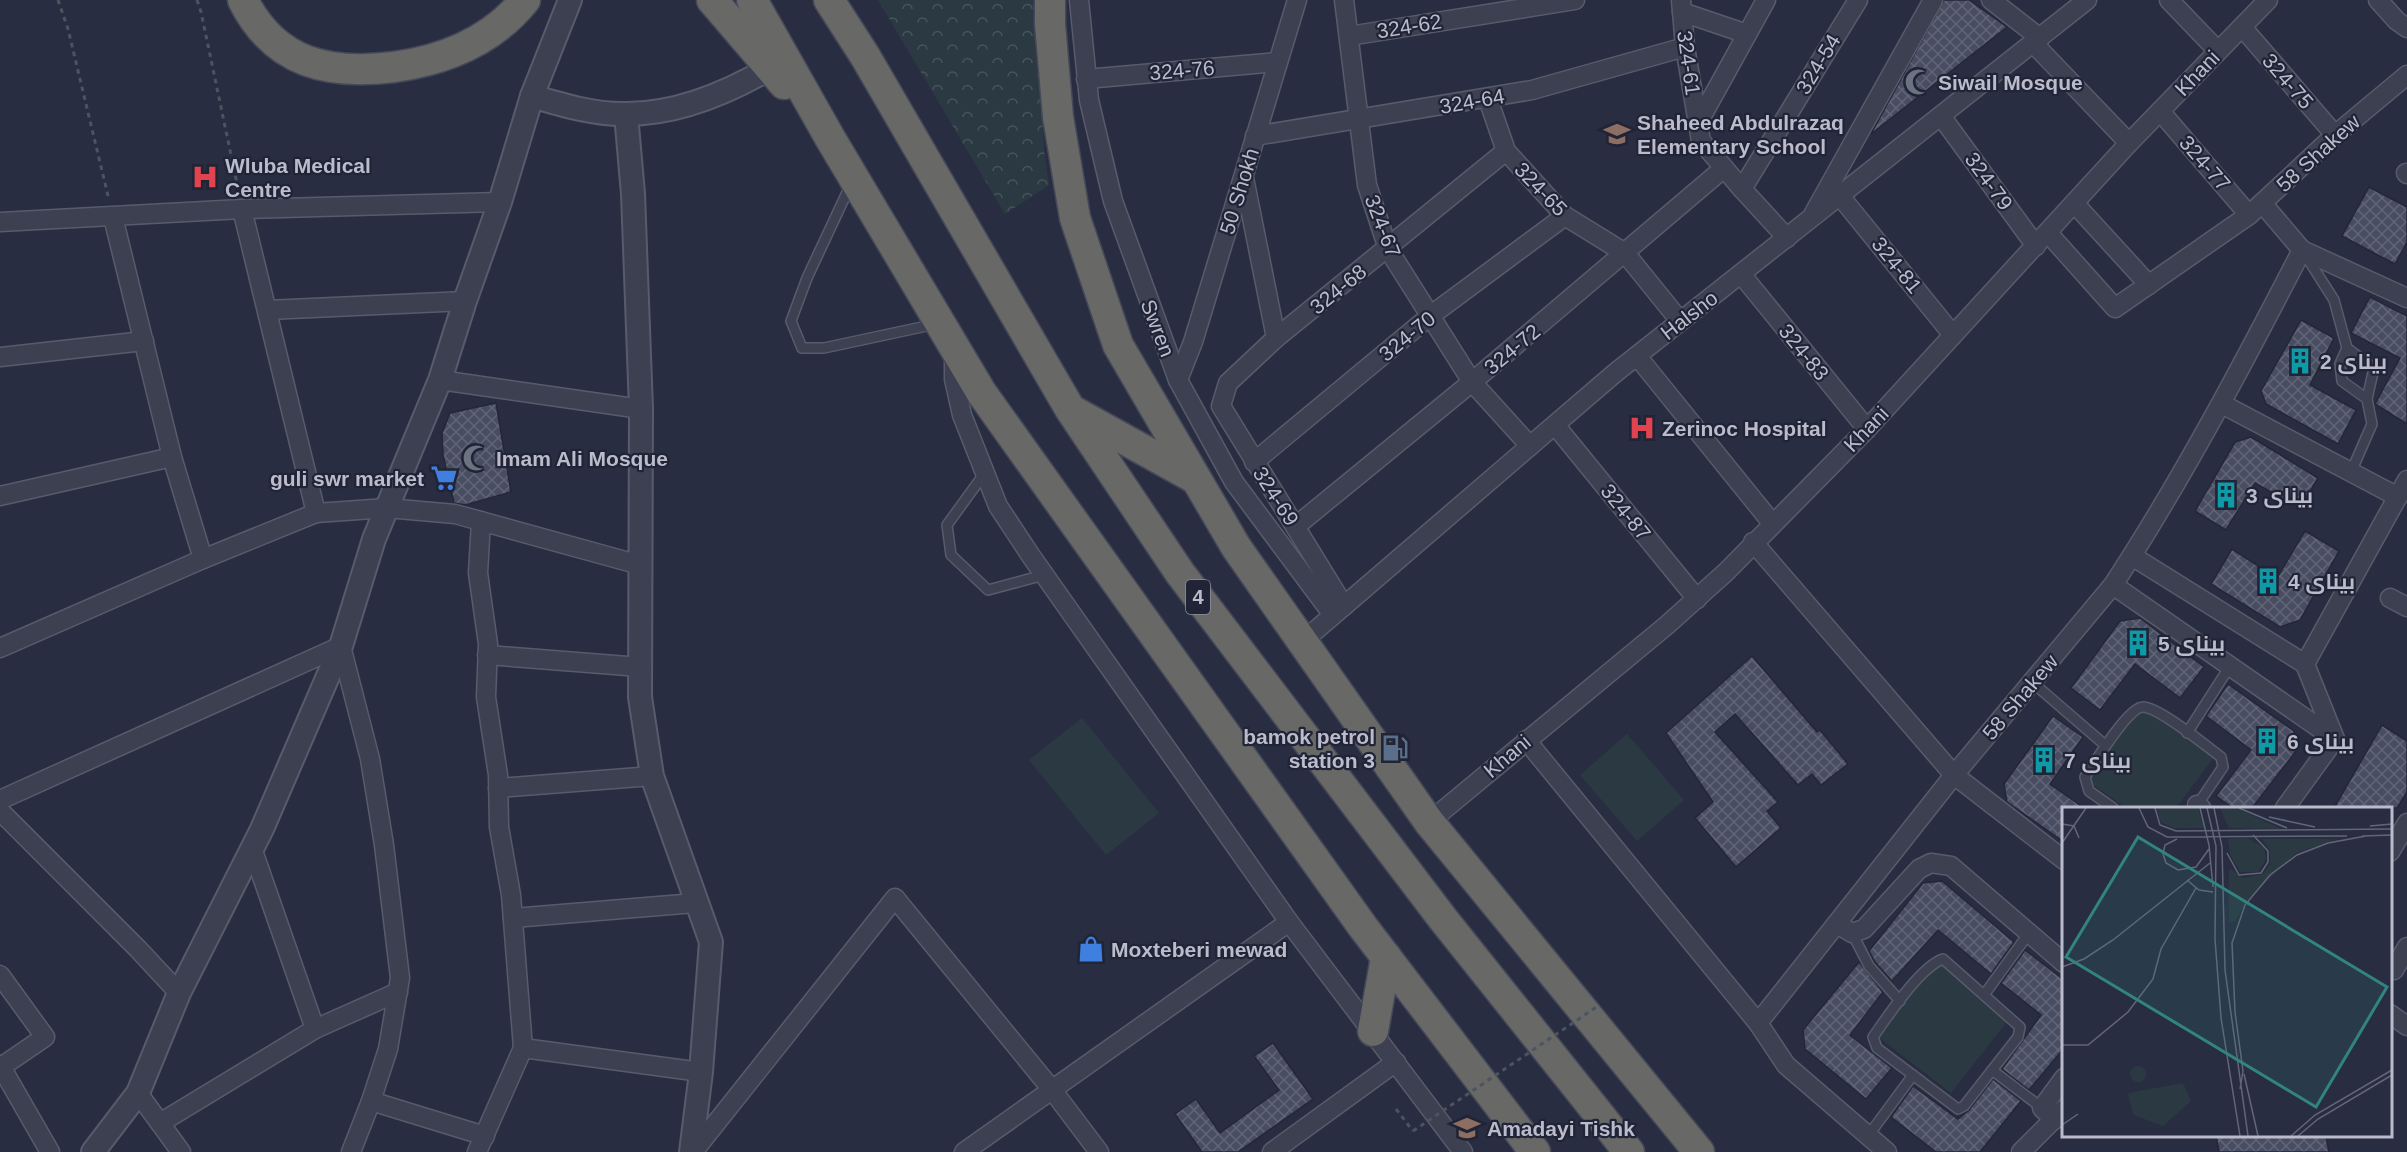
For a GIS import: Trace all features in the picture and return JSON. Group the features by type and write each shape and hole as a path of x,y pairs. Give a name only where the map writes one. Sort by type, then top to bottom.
{"highway":[{"path":"243,0 261,28 295,56 337,70 359,70 424,63 454,53 480,40 506,21 525,0"},
{"path":"712,0 830,138"},
{"path":"752,0 830,138 981,392 1386,957 1535,1152"},
{"name":"4","path":"829,0 865,56 1070,409 1180,573 1443,919 1629,1152"},
{"path":"837,0 865,56"},
{"path":"1050,0 1058,117 1075,218 1118,345 1236,547 1429,822 1699,1152"},
{"path":"1070,409 1196,478"},
{"path":"1373,1031 1386,957"}],"street":[{"path":"93,1152 138,1092 179,993 252,848 341,646 374,538 440,380 500,202 532,96 570,0"},
{"name":"Swren","path":"1079,0 1089,100 1113,201 1178,380 1234,482 1339,611"},
{"name":"50 Shokh","path":"1178,380 1193,342 1297,0"},
{"name":"324-67","path":"1344,0 1367,185 1388,249 1472,382 1530,447"},
{"name":"324-62","path":"1349,36 1575,0"},
{"path":"1698,123 1766,0"},
{"name":"324-54","path":"1742,189 1858,0"},
{"path":"1810,220 1933,0"},
{"path":"1991,0 2037,41 2129,143"},
{"path":"2056,25 2070,0"},
{"name":"Halsho","path":"1302,642 1637,356 2087,0"},
{"path":"2169,0 2218,51"},
{"name":"Khani","path":"1429,822 1697,599 1867,429 2129,143 2268,0"},
{"path":"2378,0 2397,21 2407,28"},
{"path":"1682,6 1747,34"},
{"name":"324-61","path":"1682,6 1685,47 1701,141 1787,238"},
{"name":"324-75","path":"2242,27 2335,135"},
{"name":"324-64","path":"1256,136 1532,90 1685,47"},
{"name":"324-76","path":"1086,79 1278,62"},
{"path":"532,96 573,108 626,114 676,107 716,96 770,68"},
{"name":"58 Shakew","path":"1758,1023 1845,928 1954,775 2113,585 2132,556 2222,404 2302,250 2256,209 2335,135 2407,75"},
{"name":"324-65","path":"1488,99 1506,151 1565,216 1625,254 1680,321"},
{"name":"324-77","path":"2160,111 2256,209"},
{"path":"626,114 633,194 641,409 640,697 652,776 695,903 711,942 692,1152"},
{"name":"324-79","path":"1941,116 2042,239 2115,308 2149,285"},
{"name":"324-68","path":"1228,383 1276,339 1506,151"},
{"name":"324-72","path":"1296,526 1472,382 1724,168"},
{"path":"1243,175 1276,339"},
{"name":"324-81","path":"1840,196 1953,335"},
{"path":"0,222 242,209 500,202"},
{"path":"2074,203 2149,285 2256,209"},
{"path":"242,209 316,513"},
{"name":"324-70","path":"1254,462 1430,316 1565,216"},
{"path":"113,217 171,457 203,559"},
{"path":"2302,250 2407,298"},
{"name":"324-83","path":"1741,274 1867,429"},
{"path":"268,310 465,301"},
{"path":"948,334 960,406 998,506 1044,575 1289,922 1463,1152"},
{"path":"0,357 144,341"},
{"path":"1637,356 1772,523"},
{"path":"440,380 641,409"},
{"name":"324-69","path":"1228,383 1221,406 1296,526 1339,611"},
{"path":"2222,404 2398,497"},
{"name":"324-87","path":"1555,425 1697,599"},
{"path":"0,496 171,457"},
{"path":"2305,664 2407,480"},
{"path":"0,648 203,559 316,513 387,508 455,514 640,565"},
{"path":"371,1101 481,1144 523,1048 511,895 499,827 498,788 486,697 488,655 478,573 481,521"},
{"path":"1753,542 1954,775 2062,858"},
{"path":"2132,556 2305,664 2335,739"},
{"path":"2113,585 2335,739"},
{"path":"2390,598 2407,608"},
{"path":"0,800 341,646"},
{"path":"341,646 370,759 384,844 400,978 388,1049 351,1152"},
{"path":"488,655 640,667"},
{"path":"2286,807 2335,739"},
{"path":"1526,740 1758,1023 1786,1065 1887,1152"},
{"path":"498,788 652,776"},
{"path":"0,812 179,993"},
{"path":"2392,850 2407,823"},
{"path":"252,848 315,1029"},
{"path":"1845,928 1864,929 1919,869 1931,863 1951,866 2062,961"},
{"path":"692,1152 895,898 1053,1091 1099,1152"},
{"path":"513,918 695,903"},
{"path":"964,1152 1289,922"},
{"path":"2392,968 2394,970 2407,947"},
{"path":"0,975 45,1037 0,1066 50,1152"},
{"path":"160,1123 315,1029 398,992"},
{"path":"2392,1015 2407,1026"},
{"path":"523,1048 701,1072"},
{"path":"1272,1152 1396,1062"},
{"path":"2021,1152 2053,1113 2062,1084"},
{"path":"138,1092 181,1152"}],"lane":[{"path":"854,178 807,278 791,321 802,348 824,348 948,334"},
{"path":"2302,250 2334,300 2347,348 2374,368 2367,399 2372,424 2351,472"},
{"path":"2347,348 2340,364 2342,381 2367,399"},
{"path":"984,474 947,525 951,555 988,590 1044,575"},
{"path":"2187,733 2230,666"},
{"path":"2032,682 2105,745"},
{"path":"2112,807 2089,791 2085,777 2105,745 2136,708 2144,707 2158,711 2221,757 2223,767 2198,807"},
{"path":"1845,928 1869,966 1900,1001"},
{"path":"1984,995 2029,933"},
{"path":"1943,959 2020,1027 2018,1037 1964,1106 1958,1109 1877,1048 1873,1037 1900,1001 1933,963 1943,959"},
{"path":"1992,1070 2053,1113"},
{"path":"1868,1136 1913,1075"}],"path":[{"path":"58,0 68,29 113,217"},
{"path":"197,0 242,209"},
{"path":"1396,1109 1413,1131 1598,1006"}],"green space":[{"path":"878,0 1035,0 1044,150 1049,185 1005,214"},
{"path":"2137,701 2214,757 2177,807 2125,807 2082,777"},
{"path":"1082,718 1159,813 1106,855 1029,760"},
{"path":"1627,734 1684,800 1637,841 1580,775"},
{"path":"1936,960 2009,1019 1951,1093 1877,1036"}],"building":[{"name":"Siwail Mosque","path":"1944,0 1969,0 2007,27 1871,134"},
{"path":"2369,187 2407,207 2407,242 2395,264 2342,236"},
{"path":"2370,297 2407,316 2407,424 2375,404 2400,358 2351,333"},
{"name":"بيناى 2","path":"2301,320 2334,338 2310,385 2356,410 2338,444 2266,404 2261,391"},
{"path":"496,403 511,492 465,505 454,503 443,455 442,433 450,413"},
{"name":"بيناى 3","path":"2251,437 2318,478 2300,508 2255,483 2226,530 2195,511 2235,442"},
{"name":"بيناى 4","path":"2305,531 2339,551 2300,620 2280,627 2211,584 2232,549 2277,578"},
{"name":"بيناى 5","path":"2140,618 2204,667 2180,698 2135,664 2100,710 2071,688 2120,621"},
{"path":"1752,656 1817,732 1820,730 1848,764 1821,785 1812,774 1798,785 1735,714 1715,732 1778,802 1767,811 1781,828 1736,867 1695,818 1713,802 1666,733"},
{"name":"بيناى 6","path":"2228,684 2294,731 2296,751 2253,807 2232,807 2216,796 2251,750 2206,716"},
{"name":"بيناى 7","path":"2053,716 2083,737 2050,784 2083,807 2062,807 2062,841 2007,802 2004,784"},
{"path":"2382,725 2407,741 2407,792 2397,808 2335,807"},
{"path":"1942,881 2014,942 1991,974 1938,930 1892,981 1875,962 1869,951 1923,883"},
{"path":"2025,950 2062,978 2062,1050 2029,1090 2002,1069 2041,1015 2001,983"},
{"path":"1859,962 1883,992 1850,1035 1892,1068 1866,1099 1805,1049 1803,1030"},
{"path":"1273,1043 1313,1099 1238,1152 1202,1152 1175,1114 1196,1099 1220,1133 1279,1090 1254,1056"},
{"path":"1993,1079 2021,1101 1980,1152 1936,1152 1891,1117 1913,1086 1958,1119 1969,1110"},
{"path":"2216,1137 2326,1137 2329,1152 2219,1152"}],"place":[{"name":"Siwail Mosque","path":"1918,82"},
{"name":"Shaheed Abdulrazaq Elementary School","path":"1617,134"},
{"name":"Wluba Medical Centre","path":"205,177"},
{"name":"بيناى 2","path":"2300,361"},
{"name":"Zerinoc Hospital","path":"1642,428"},
{"name":"Imam Ali Mosque","path":"476,458"},
{"name":"guli swr market","path":"444,478"},
{"name":"بيناى 3","path":"2226,495"},
{"name":"بيناى 4","path":"2268,581"},
{"name":"بيناى 5","path":"2138,643"},
{"name":"بيناى 6","path":"2267,741"},
{"name":"bamok petrol station 3","path":"1395,748"},
{"name":"بيناى 7","path":"2044,760"},
{"name":"Moxteberi mewad","path":"1091,949"},
{"name":"Amadayi Tishk","path":"1467,1128"}]}
